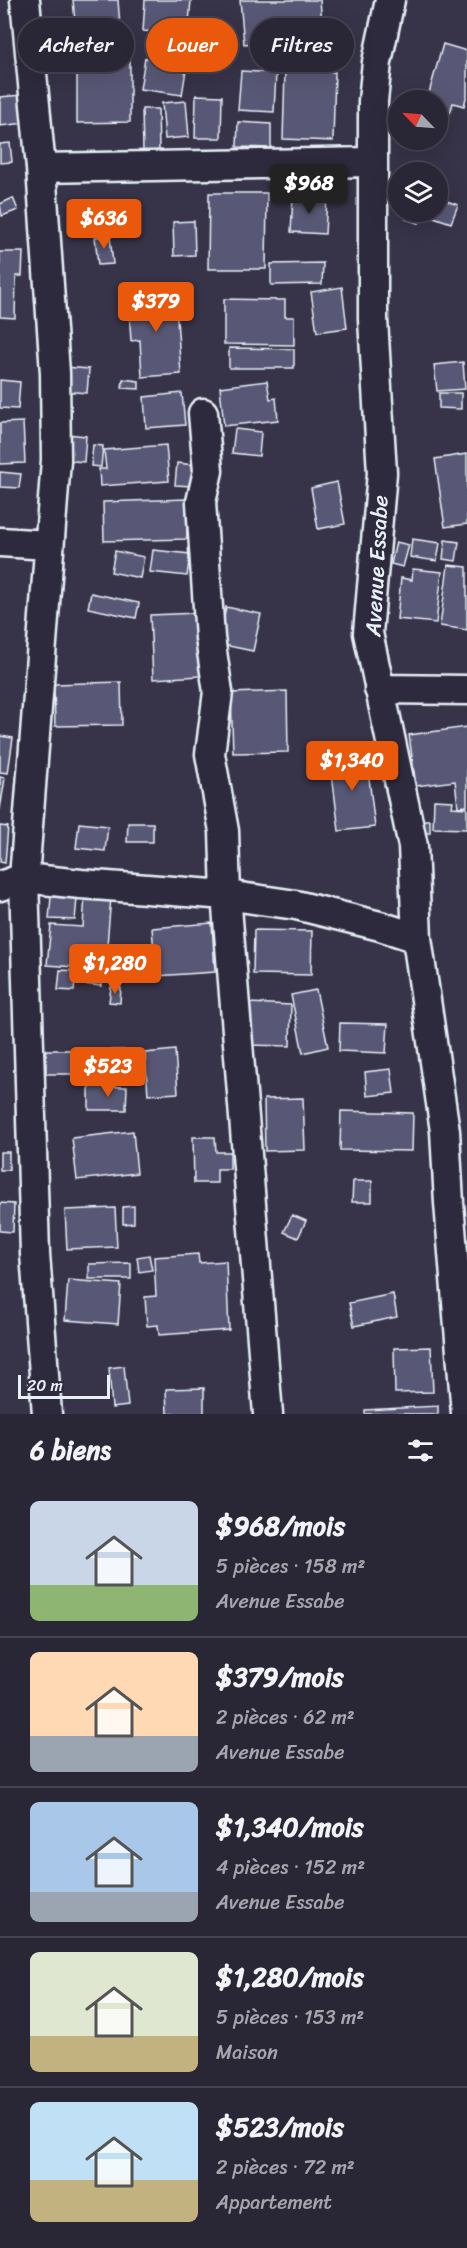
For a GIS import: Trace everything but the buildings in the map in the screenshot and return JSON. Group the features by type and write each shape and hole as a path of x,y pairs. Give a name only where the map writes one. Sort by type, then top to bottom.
{"street":[{"path":"25,0 41,168 56,373 56,460 50,545 12,882 47,1414"},
{"name":"Avenue Essabe","path":"390,0 377,62 373,101 373,319 382,473 368,633 413,846 417,938 446,1131 449,1203 466,1414"},
{"path":"41,168 372,162"},
{"path":"203,413 208,471 201,502 210,638 218,692 210,754 225,831 226,895 268,1414"},
{"path":"0,542 50,545"},
{"path":"379,689 467,690"},
{"path":"12,882 81,884 226,895 296,906 380,926 417,938"}]}
